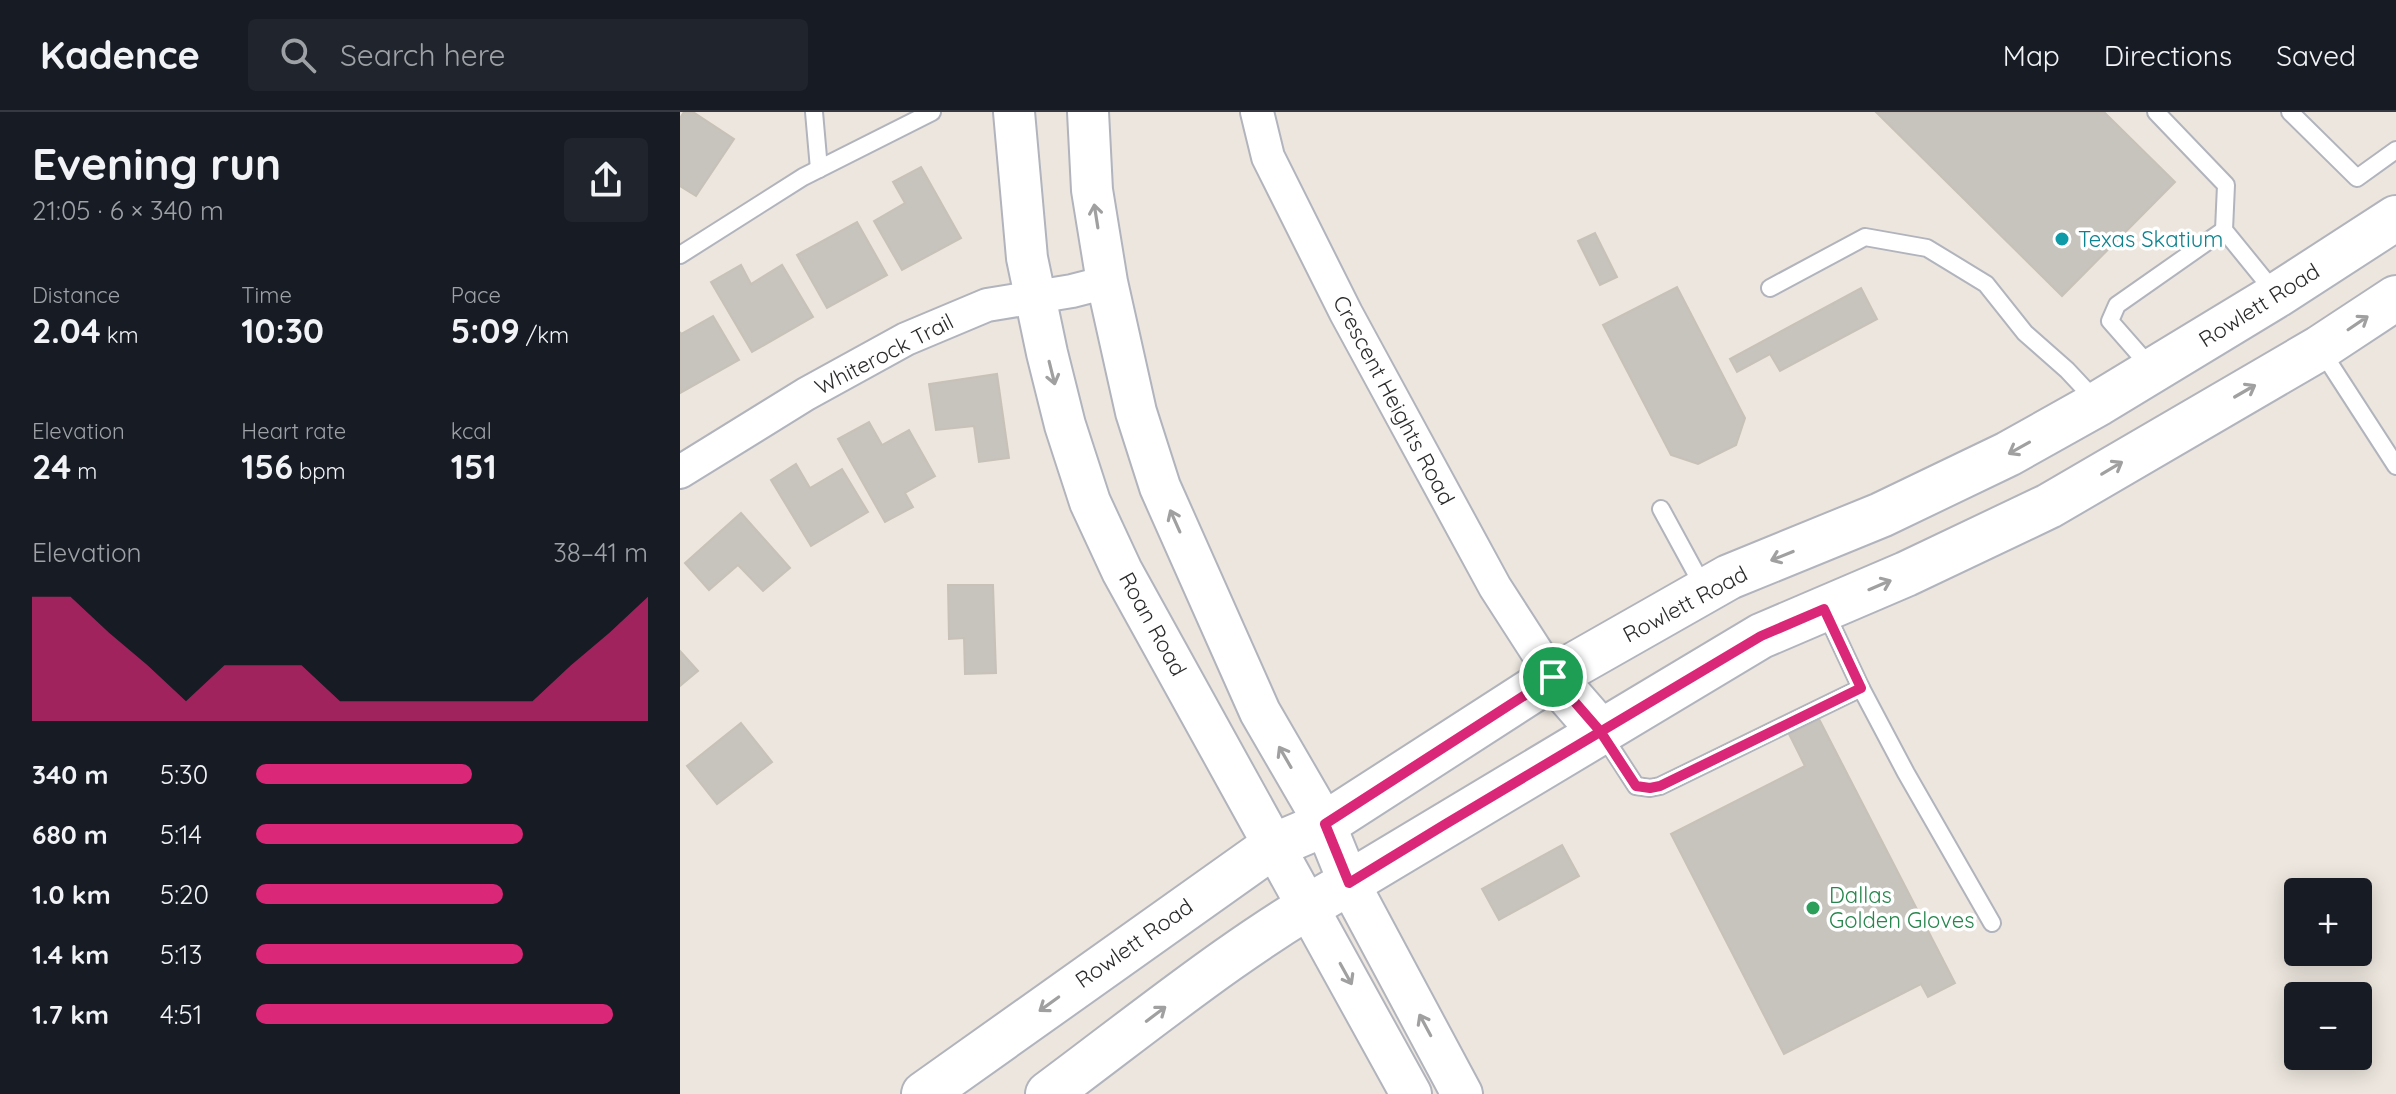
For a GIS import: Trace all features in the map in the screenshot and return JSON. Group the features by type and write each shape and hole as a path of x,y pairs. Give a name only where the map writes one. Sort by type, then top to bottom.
{"main road":[{"name":"Rowlett Road","path":"924,1094 1273,846 1325,824 1553,677 1729,577 1881,515 2008,454 2154,371 2396,218"},
{"path":"2279,293 2320,348"},
{"path":"1048,1094 1308,906 1600,731 1761,636 1906,574 2049,506 2320,348 2396,298"},
{"path":"1553,677 1600,731"}],"street":[{"name":"Roan Road","path":"1014,112 1027,258 1065,425 1090,502 1122,571 1411,1094"},
{"path":"1088,112 1092,190 1107,282 1136,412 1160,487 1260,712 1325,824 1349,883 1462,1094"},
{"name":"Crescent Heights Road","path":"1257,112 1268,157 1346,313 1495,587 1553,677"},
{"name":"Whiterock Trail","path":"680,472 806,394 906,339 987,305 1107,282"}],"lane":[{"path":"814,112 819,169"},
{"path":"680,255 819,169 932,112"},
{"path":"2156,112 2226,185 2224,230 2279,293"},
{"path":"2290,112 2357,178 2396,150"},
{"path":"2154,371 2110,321 2117,305 2224,230"},
{"path":"1770,288 1865,237 1927,248 1986,284 2025,333 2099,403"},
{"path":"2320,348 2396,466"},
{"path":"1661,509 1705,591"},
{"path":"1824,609 1906,773 1992,923"},
{"path":"1600,731 1636,786 1650,788 1660,786 1861,688"}],"building":[{"path":"684,112 693,112 734,139 696,196 680,186 680,118"},
{"name":"Texas Skatium","path":"1876,112 2104,112 2175,182 2062,296"},
{"path":"921,167 961,238 902,270 874,221 905,203 893,182"},
{"path":"857,222 887,275 827,308 797,255"},
{"path":"1595,233 1617,277 1600,285 1578,241"},
{"path":"741,265 751,284 782,265 813,317 752,352 711,282"},
{"path":"1677,287 1745,418 1736,445 1698,464 1671,455 1603,325"},
{"path":"1861,288 1877,319 1780,371 1770,354 1737,372 1730,359"},
{"path":"713,316 739,360 680,393 680,332"},
{"path":"997,374 1009,458 979,462 974,426 936,430 929,384"},
{"path":"869,422 882,445 909,430 935,476 905,493 913,507 885,522 838,439"},
{"path":"796,464 810,488 842,469 868,512 811,546 771,480"},
{"path":"741,513 790,568 763,591 738,565 709,590 685,563"},
{"path":"948,585 993,585 996,673 965,674 964,638 949,639"},
{"path":"680,651 698,671 680,686"},
{"name":"Dallas Golden Gloves","path":"1819,719 1955,983 1928,997 1921,984 1784,1054 1671,834 1805,766 1789,734"},
{"path":"741,723 772,762 717,804 687,766"},
{"path":"1562,845 1579,876 1499,920 1482,889"}],"place":[{"name":"Texas Skatium","path":"2062,239"},
{"name":"Dallas Golden Gloves","path":"1813,908"}],"route":[{"path":"1553,677 1325,824 1349,883 1600,731 1761,636 1824,609 1861,688 1660,786 1650,788 1636,786 1600,731 1553,677"}]}
